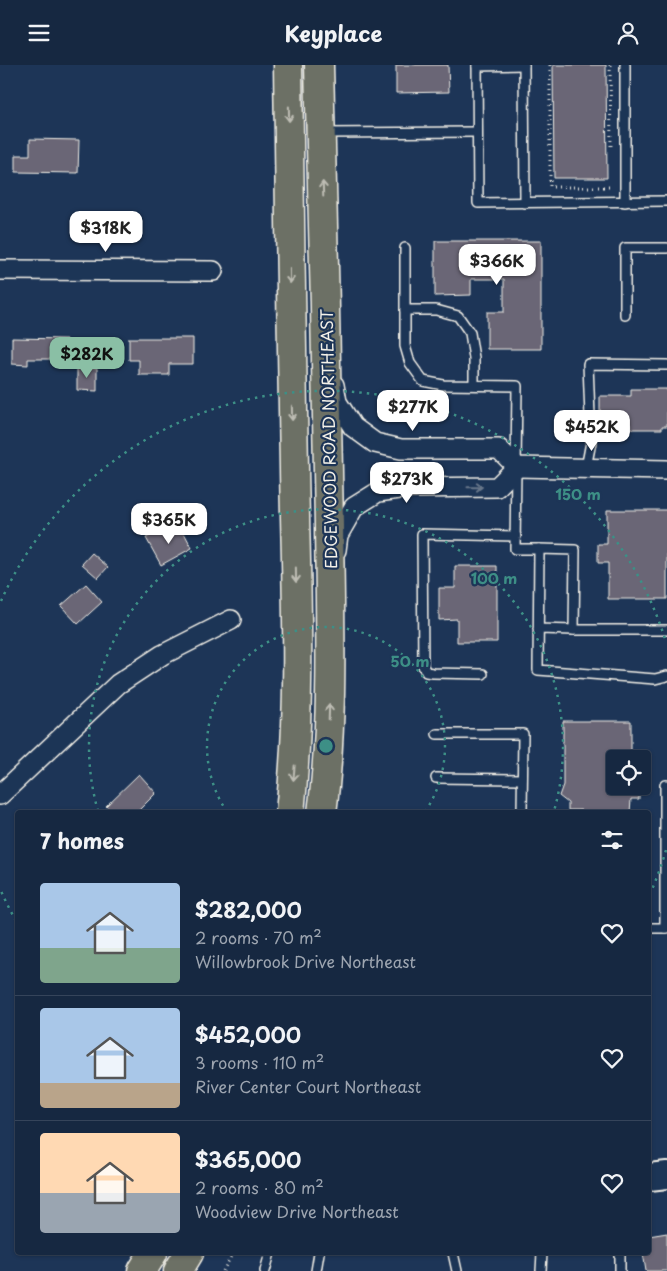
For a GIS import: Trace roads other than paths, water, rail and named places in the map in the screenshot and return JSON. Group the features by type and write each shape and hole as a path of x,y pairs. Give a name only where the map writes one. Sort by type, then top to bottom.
{"main road":[{"path":"288,65 291,364 298,666 295,768 290,810"},
{"name":"EDGEWOOD ROAD NORTHEAST","path":"319,65 327,349 330,601 329,704 326,783 322,810"},
{"path":"142,1271 152,1255"},
{"path":"178,1271 188,1255"}],"street":[{"path":"0,270 213,271"},
{"path":"327,349 337,401 353,427 375,443 401,449 499,449 517,467 667,470"},
{"path":"330,601 338,535 354,507 378,492 406,488 497,487 517,467"},
{"path":"0,795 118,684 162,655 232,620"},
{"path":"651,1177 667,1175"}],"lane":[{"path":"524,203 524,65 476,65 478,203 524,203 625,202 667,201"},
{"path":"625,65 625,202"},
{"path":"321,133 477,132"},
{"path":"405,248 405,346 410,363 423,381 444,385 517,386 515,549 575,550 574,629"},
{"path":"625,315 625,248 667,248"},
{"path":"405,310 436,310 458,316 470,333 474,358 474,385"},
{"path":"586,468 591,442 588,364 667,365"},
{"path":"483,674 432,673 426,671 423,666 422,534 516,536"},
{"path":"539,549 538,669 655,679 667,676"},
{"path":"538,629 667,630"},
{"path":"437,734 522,734 522,810"},
{"path":"436,778 522,779"},
{"path":"651,928 666,928 665,785 667,785"},
{"path":"265,1271 269,1255"},
{"path":"316,1271 319,1255"},
{"path":"453,1255 457,1271"},
{"path":"541,1271 542,1255"},
{"path":"620,1255 620,1271"}]}
